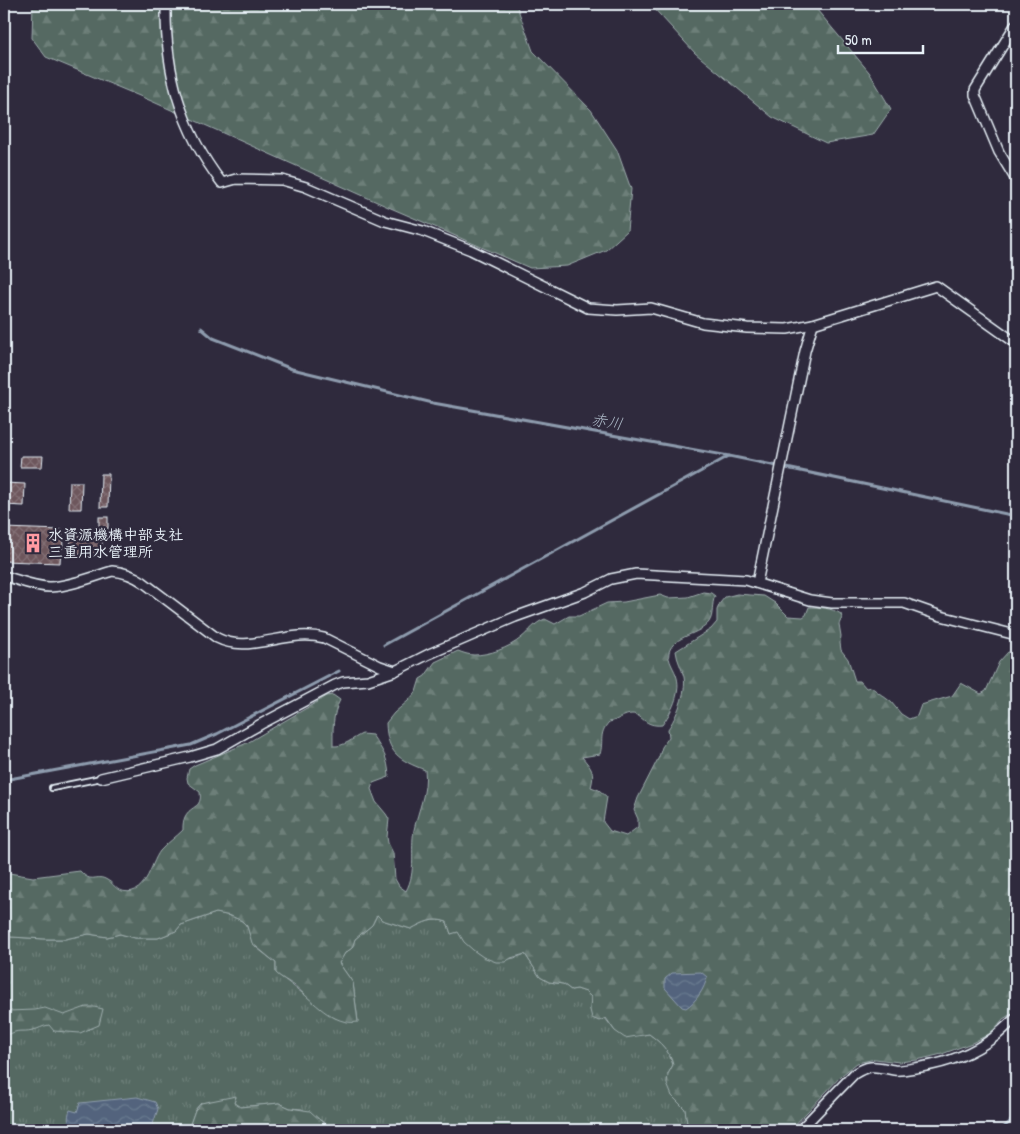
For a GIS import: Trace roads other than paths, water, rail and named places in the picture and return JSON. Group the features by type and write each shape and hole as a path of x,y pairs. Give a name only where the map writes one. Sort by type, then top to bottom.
{"street":[{"path":"166,4 169,63 177,96 192,136 204,159 222,183 236,179 282,180 314,190 385,221 423,231 471,250 588,308 617,310 651,308 703,323 747,328 787,329 813,324 936,286 1016,343"},
{"path":"1016,24 975,90 999,152 1016,180"},
{"path":"757,583 805,350 813,324"},
{"path":"4,576 49,587 60,586 112,571 121,572 143,582 217,638 226,642 246,644 294,636 315,636 324,638 380,666 395,671"},
{"path":"101,778 217,750 335,685 343,682 368,680 395,671 429,654 515,617 570,598 611,579 623,576 661,575 746,580 810,600 832,603 904,603 941,616 1016,635"},
{"path":"800,1130 860,1070 875,1066 896,1070 907,1069 947,1060 974,1050 984,1044 1016,1018"}],"lane":[{"path":"52,788 101,778"}],"water":[{"path":"701,972 707,977 702,990 690,1005 686,1008 682,1007 665,988 665,979 672,973"},
{"path":"137,1097 155,1102 158,1109 151,1130 72,1130 68,1118 70,1110 77,1112 80,1103"}],"waterway":[{"name":"赤川","path":"201,328 213,338 292,369 433,403 729,456 1016,516"},
{"path":"384,645 729,456"},
{"path":"4,780 191,745 217,734 339,671"},
{"path":"1001,1130 1013,1119"}],"place":[{"name":"水資源機構中部支社 三重用水管理所","path":"33,543"}]}
